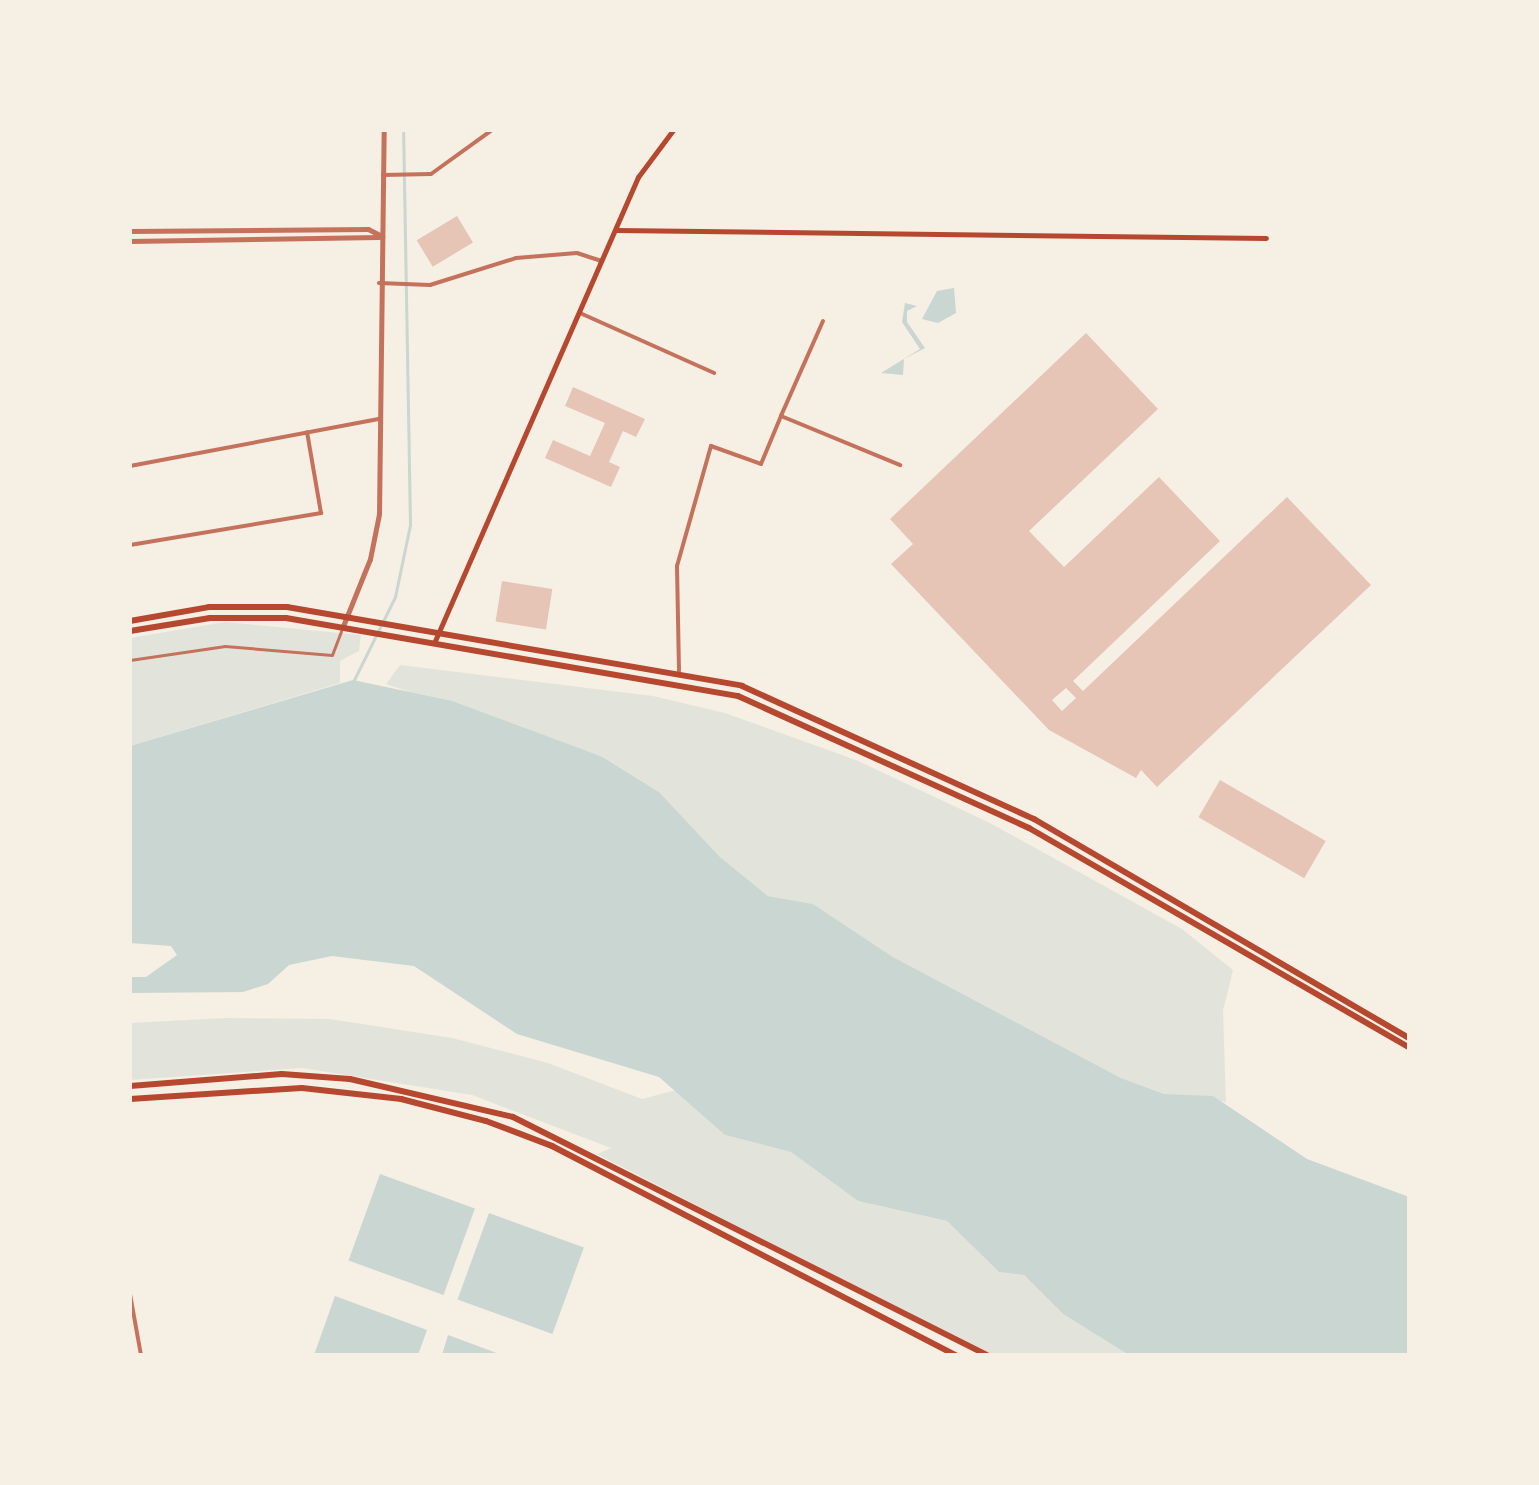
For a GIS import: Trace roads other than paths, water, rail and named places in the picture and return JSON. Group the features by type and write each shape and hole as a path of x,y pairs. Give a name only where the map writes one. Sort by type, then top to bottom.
{"main road":[{"path":"434,643 638,177 673,130"},
{"path":"616,230 1266,238"},
{"path":"130,620 252,606 410,627 679,671 742,686 1034,819 1409,1038"},
{"path":"130,631 252,616 343,626 738,696 1030,828 1409,1047"},
{"path":"130,1086 282,1074 350,1080 498,1112 597,1154 988,1355"},
{"path":"130,1099 302,1088 402,1099 486,1121 552,1146 956,1355"}],"street":[{"path":"130,660 225,646 332,655 370,559 379,514 384,130"},
{"path":"383,175 431,174 492,130"},
{"path":"130,232 368,228 382,236"},
{"path":"130,242 382,236"},
{"path":"380,283 458,279 516,258 577,252 601,261"},
{"path":"580,313 714,373"},
{"path":"679,671 678,566 711,446 761,464 823,321"},
{"path":"782,416 900,465"},
{"path":"130,466 379,419"},
{"path":"130,545 322,512 308,432"},
{"path":"130,1294 142,1355"}],"waterway":[{"path":"353,682 395,597 410,525 403,130"}]}
